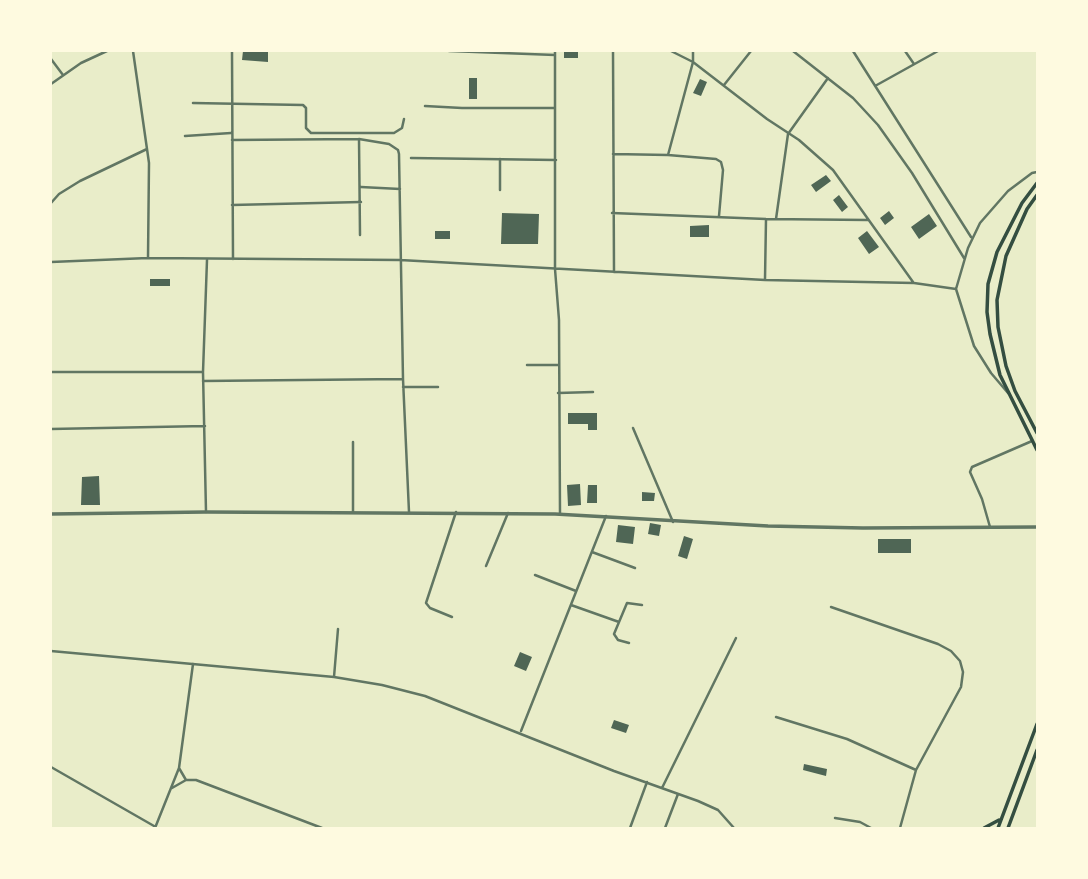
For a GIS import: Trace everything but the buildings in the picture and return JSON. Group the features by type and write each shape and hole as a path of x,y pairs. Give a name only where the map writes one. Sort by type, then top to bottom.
{"main road":[{"path":"1037,183 1009,225 997,252 988,284 987,312 1000,375 1037,450"},
{"path":"1037,195 1010,244 1001,272 997,300 1001,349 1016,391 1037,433"},
{"path":"1008,393 1016,391"},
{"path":"998,828 1037,724"},
{"path":"1008,828 1037,750"},
{"path":"984,828 1001,818"}],"street":[{"path":"51,84 107,51"},
{"path":"133,51 135,80 147,149 148,258"},
{"path":"232,51 233,259"},
{"path":"449,51 555,53 555,269 559,320 560,514"},
{"path":"613,51 614,272"},
{"path":"671,51 693,62 799,140 832,170 914,284"},
{"path":"668,155 693,62 693,51"},
{"path":"724,85 751,51"},
{"path":"793,51 853,98 878,125 912,173 964,258"},
{"path":"853,51 972,239"},
{"path":"905,51 914,64"},
{"path":"875,86 938,51"},
{"path":"51,59 63,75"},
{"path":"776,219 788,134 828,78"},
{"path":"193,103 303,105 306,108 306,128 311,133 394,133 400,132 404,119"},
{"path":"425,106 557,107"},
{"path":"185,136 232,133"},
{"path":"232,140 359,139 389,144 398,150 403,387 409,512"},
{"path":"359,139 360,234"},
{"path":"51,203 59,194 80,181 147,149"},
{"path":"612,154 716,159 721,162 723,170 719,216"},
{"path":"411,158 556,160"},
{"path":"500,159 500,190"},
{"path":"1008,393 974,346 956,289 964,258 980,223 1008,191 1037,172"},
{"path":"361,187 400,189"},
{"path":"232,205 361,202"},
{"path":"612,213 868,220"},
{"path":"765,280 766,219"},
{"path":"51,262 148,258 400,260 765,280 914,284 956,289"},
{"path":"205,512 203,372 207,259"},
{"path":"527,365 558,365"},
{"path":"51,372 203,372"},
{"path":"203,381 403,379"},
{"path":"403,387 438,387"},
{"path":"558,393 593,392"},
{"path":"51,429 205,426"},
{"path":"632,428 673,522"},
{"path":"990,527 970,472 972,467 1032,441"},
{"path":"353,442 353,512"},
{"path":"452,617 430,608 426,603 456,512"},
{"path":"51,514 456,512 863,528 1037,527"},
{"path":"486,566 508,513"},
{"path":"521,732 606,516"},
{"path":"592,552 635,568"},
{"path":"535,575 576,591"},
{"path":"629,643 614,637 619,622 627,603 642,605"},
{"path":"571,605 619,622"},
{"path":"831,607 939,644 951,651 960,661 961,687 916,769 900,828"},
{"path":"334,677 338,629"},
{"path":"662,788 736,638"},
{"path":"51,651 334,677 425,696 718,810 734,828"},
{"path":"51,767 155,827 179,768 193,664"},
{"path":"776,717 847,740 916,769"},
{"path":"179,768 186,780"},
{"path":"172,788 186,780 196,780 322,828"},
{"path":"630,828 647,782"},
{"path":"665,828 678,794"},
{"path":"835,818 860,822 871,828"}]}
